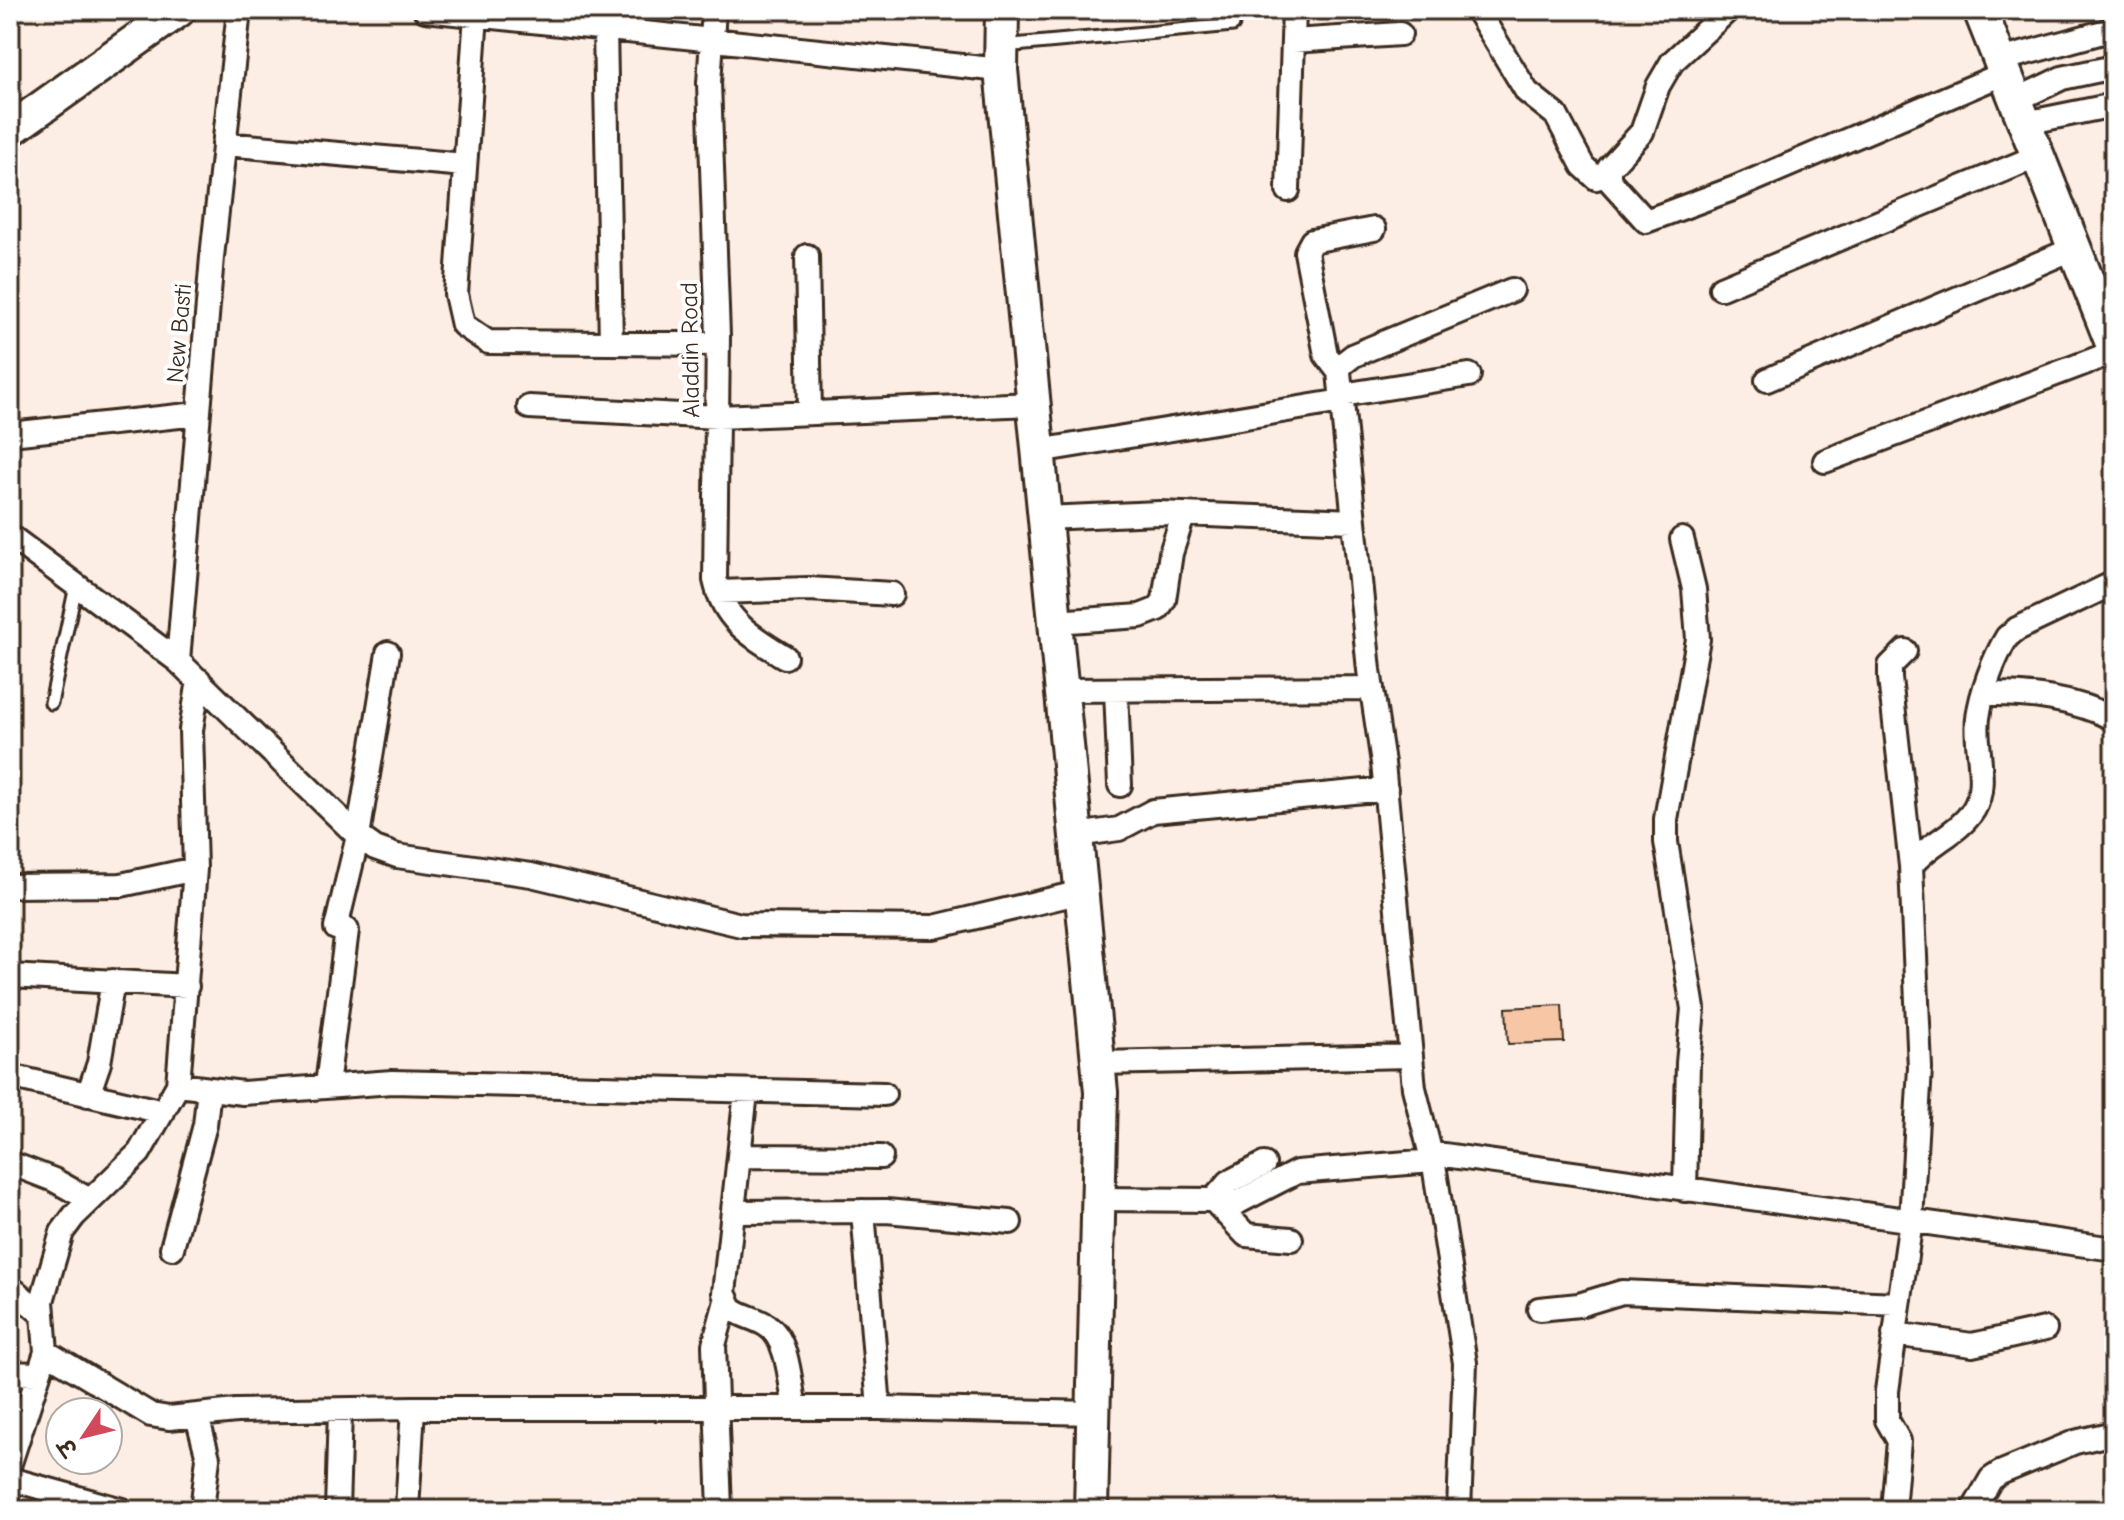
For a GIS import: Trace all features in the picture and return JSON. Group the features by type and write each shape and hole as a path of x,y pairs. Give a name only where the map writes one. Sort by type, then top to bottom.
{"street":[{"path":"10,130 179,10"},
{"name":"New Basti","path":"178,661 198,414 239,10"},
{"path":"425,10 711,38 1001,58"},
{"name":"Aladdin Road","path":"714,10 709,83 718,344 714,556 718,592 740,629 785,657"},
{"path":"1002,10 1001,58 1098,1063 1091,1510"},
{"path":"1288,190 1294,10"},
{"path":"1477,10 1527,92 1562,123 1587,171 1596,178 1608,173"},
{"path":"1728,10 1672,62 1658,86 1642,132 1614,161 1608,173 1609,180 1641,219 1651,220 2012,89 2114,67"},
{"path":"1825,461 2114,350 1980,10"},
{"path":"476,15 456,294 463,325 488,342 718,344"},
{"path":"605,28 611,343"},
{"path":"2012,89 2114,29"},
{"path":"1293,41 1400,34"},
{"path":"2012,89 2114,105"},
{"path":"224,144 465,165"},
{"path":"1721,288 2038,156"},
{"path":"1339,372 1330,363 1324,345 1306,252 1312,241 1374,229"},
{"path":"1767,380 2075,248"},
{"path":"807,256 810,413"},
{"path":"1459,1510 1465,1363 1431,1157 1414,1088 1386,789 1372,688 1339,372 1341,365 1354,355 1512,290"},
{"path":"1038,451 1469,375"},
{"path":"529,407 718,417 1034,404"},
{"path":"10,434 198,414"},
{"path":"1045,518 1138,513 1354,521"},
{"path":"1055,622 1140,616 1158,609 1164,600 1171,553 1183,516"},
{"path":"10,536 178,661 358,836 375,848 397,856 531,875 741,925 934,927 1082,892"},
{"path":"1682,539 1694,589 1698,639 1675,765 1666,842 1693,1009 1688,1063 1685,1190"},
{"path":"1893,1510 1899,1441 1887,1420 1894,1334 1911,1220 1920,1068 1908,875 1911,866 1928,845 1958,827 1975,807 1980,790 1978,718 1988,685 2011,632 2114,583"},
{"path":"718,592 809,589 892,594"},
{"path":"1905,651 1890,666 1890,678 1911,866"},
{"path":"327,1085 342,929 388,653"},
{"path":"122,1510 10,1465 36,1374 46,1352 41,1313 62,1232 90,1200 133,1161 178,1085 195,869 191,730 199,680"},
{"path":"1988,685 2087,708 2114,719"},
{"path":"1062,690 1372,688"},
{"path":"1116,690 1120,785"},
{"path":"1076,835 1119,829 1153,811 1386,789"},
{"path":"10,886 111,886 195,869"},
{"path":"10,976 187,986"},
{"path":"88,1095 99,1063 113,981"},
{"path":"1098,1063 1411,1056"},
{"path":"10,1076 163,1112"},
{"path":"178,1085 266,1092 392,1082 884,1094"},
{"path":"172,1248 205,1125 209,1089"},
{"path":"720,1510 719,1409 714,1345 726,1301 746,1092"},
{"path":"739,1156 881,1157"},
{"path":"1098,1199 1219,1204 1297,1172 1431,1157 2114,1249"},
{"path":"10,1163 54,1180 90,1200"},
{"path":"1219,1204 1235,1178 1264,1164"},
{"path":"1219,1204 1246,1235 1291,1239"},
{"path":"733,1212 863,1211 1010,1222"},
{"path":"863,1211 879,1408"},
{"path":"10,1287 41,1313"},
{"path":"1539,1309 1579,1305 1622,1292 1898,1304"},
{"path":"726,1301 736,1312 769,1326 776,1336 784,1354 795,1408"},
{"path":"1894,1334 1972,1345 2045,1329"},
{"path":"46,1352 151,1415 169,1418 236,1411 413,1408 879,1408 1093,1413"},
{"path":"10,1373 36,1374"},
{"path":"407,1510 413,1408"},
{"path":"337,1510 340,1410"},
{"path":"197,1416 208,1458 202,1510"},
{"path":"1973,1510 1991,1479 2000,1473 2075,1442 2114,1433"}],"lane":[{"path":"1001,58 1233,25"},
{"path":"51,703 76,585"}],"building":[{"path":"1562,1005 1564,1042 1508,1044 1506,1008"}]}
